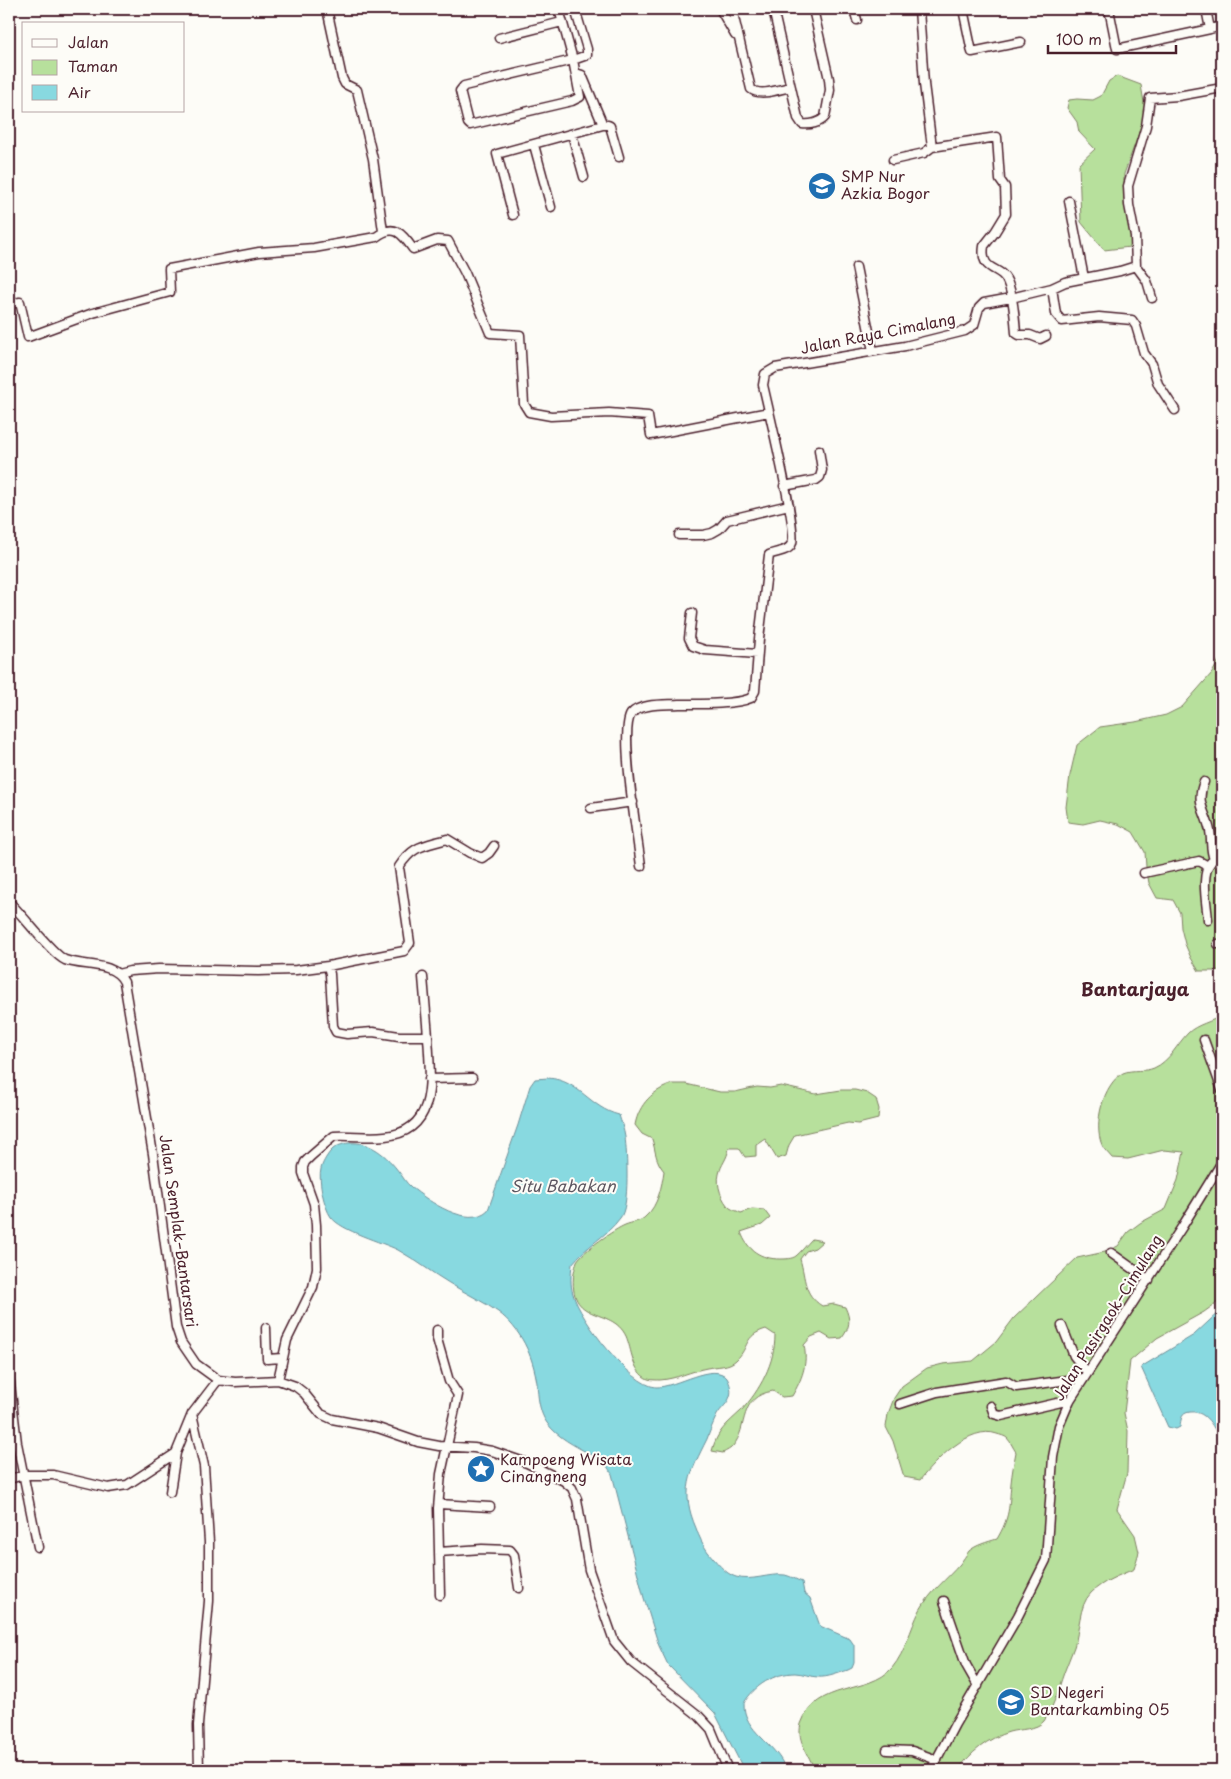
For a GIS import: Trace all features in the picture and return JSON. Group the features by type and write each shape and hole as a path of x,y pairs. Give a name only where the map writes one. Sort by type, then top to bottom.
{"street":[{"path":"327,9 342,78 345,84 357,90 373,159 383,231"},
{"path":"559,9 573,60 580,97 473,126 468,123 460,90 464,86 573,60 584,57 588,52 575,9"},
{"path":"720,9 739,41"},
{"path":"732,9 752,91 762,92 791,87"},
{"path":"773,9 800,122 806,124 823,120 827,111 830,85 813,9"},
{"path":"854,9 857,20"},
{"path":"919,9 924,84 932,147"},
{"path":"963,9 972,52 1021,42"},
{"path":"1111,9 1117,49 1222,26"},
{"path":"1206,9 1210,29"},
{"path":"499,38 562,22"},
{"path":"576,73 582,75 603,125"},
{"path":"1152,298 1147,281 1136,266 1135,236 1129,205 1128,186 1146,126 1150,98 1178,96 1222,88"},
{"path":"513,215 497,154 608,125 610,126 619,157"},
{"path":"572,134 584,177"},
{"path":"893,160 924,153 932,147 997,137 1000,180 1005,187 1006,214 983,248 985,260 989,267 1006,278 1016,321 1016,333 1040,339 1046,336"},
{"path":"534,145 551,207"},
{"path":"1070,201 1084,278"},
{"path":"9,304 20,302 28,337 93,313 170,292 169,269 259,252 322,246 376,237 383,231 394,230 405,236 413,249 437,240 448,241 465,273 490,333 520,335 524,404 529,412 551,416 609,413 648,416 651,435 769,412"},
{"name":"Jalan Raya Cimalang","path":"757,654 770,555 788,549 794,540 789,505 763,382 765,374 771,370 905,346 965,330 974,325 981,304 1052,288 1065,282 1128,270 1136,266"},
{"path":"856,267 873,351"},
{"path":"1052,288 1056,314 1062,320 1099,317 1132,320 1136,326 1144,353 1152,364 1158,384 1176,410"},
{"path":"784,486 816,480 820,477 822,470 819,450"},
{"path":"679,535 712,533 727,520 789,505"},
{"path":"641,866 628,764 628,722 631,715 640,708 658,705 748,699 751,698 755,691 757,654 706,650 693,646 689,638 692,613"},
{"path":"1204,782 1200,801 1210,830 1211,852 1214,859"},
{"path":"590,808 633,802"},
{"path":"9,902 62,958 104,968 118,974 130,971 159,969 273,971 328,966 400,952 409,946 399,867 408,854 420,846 447,839 482,858 490,853 494,846"},
{"path":"1214,859 1222,860"},
{"path":"1208,920 1205,876 1208,866 1214,859"},
{"path":"1144,873 1199,861 1208,866"},
{"path":"328,966 333,1026 336,1032 347,1034 373,1032 399,1036 428,1036"},
{"name":"Jalan Semplak–Bantarsari","path":"118,974 124,982 128,996 164,1232 176,1326 181,1342 196,1364 218,1380"},
{"path":"278,1380 287,1340 313,1287 317,1268 314,1204 303,1173 305,1162 334,1136 384,1136 403,1132 419,1120 426,1108 429,1079 428,1036 423,977"},
{"path":"1204,1040 1222,1090"},
{"path":"429,1079 472,1078"},
{"name":"Jalan Pasirgaok–Cimulang","path":"931,1770 955,1724 1018,1616 1046,1560 1053,1457 1059,1426 1070,1400 1149,1280 1222,1162"},
{"path":"1111,1253 1149,1280"},
{"path":"900,1404 937,1392 1006,1381 1016,1386 1085,1375 1074,1356 1062,1326"},
{"path":"266,1328 267,1358 282,1358"},
{"path":"437,1330 437,1339 449,1381 458,1395 441,1474 438,1504 440,1595"},
{"path":"9,1375 16,1443 38,1547"},
{"path":"170,1492 176,1453 192,1414 218,1380 234,1382 278,1380 295,1386 304,1393 321,1414 332,1420 378,1428 418,1442 447,1447 474,1448 508,1456 550,1474 564,1481 572,1488 577,1499 590,1570 614,1640 631,1662 707,1723 716,1738 728,1770"},
{"path":"990,1406 994,1414 1001,1416 1070,1400"},
{"path":"192,1414 204,1466 209,1542 209,1601 198,1725 198,1770"},
{"path":"9,1479 24,1475 53,1475 108,1488 118,1488 127,1485 176,1453"},
{"path":"438,1504 490,1508"},
{"path":"439,1552 482,1549 510,1550 514,1555 519,1588"},
{"path":"944,1601 966,1665 978,1686"},
{"path":"887,1750 912,1751 937,1760"}],"green space":[{"path":"1117,76 1141,85 1146,114 1124,174 1124,200 1134,233 1134,241 1130,247 1104,250 1081,222 1079,164 1095,149 1079,132 1077,122 1067,108 1069,100 1093,100 1101,96 1109,81"},
{"path":"1222,655 1222,968 1216,971 1199,971 1185,944 1180,913 1173,900 1157,898 1149,883 1145,852 1133,832 1118,824 1100,820 1083,824 1068,822 1066,807 1070,775 1077,745 1100,727 1166,715 1182,707 1212,673"},
{"path":"1222,1015 1222,1299 1204,1312 1157,1338 1130,1361 1124,1413 1128,1431 1127,1473 1117,1509 1135,1535 1139,1552 1134,1569 1106,1582 1087,1598 1081,1612 1074,1647 1054,1701 1041,1724 994,1738 974,1752 958,1770 814,1770 800,1737 801,1724 808,1710 818,1701 830,1695 870,1682 892,1668 901,1654 916,1617 924,1603 960,1564 969,1551 978,1545 997,1539 1008,1512 1016,1452 1007,1438 987,1432 976,1434 965,1439 944,1454 920,1480 904,1477 893,1441 886,1427 888,1414 894,1398 902,1386 927,1368 943,1364 973,1361 996,1342 1014,1318 1077,1258 1105,1252 1118,1246 1128,1232 1166,1209 1178,1180 1184,1152 1164,1150 1128,1159 1112,1158 1103,1147 1099,1137 1099,1116 1105,1095 1116,1078 1123,1073 1150,1069 1160,1065 1192,1030"},
{"path":"673,1084 686,1084 720,1092 781,1086 816,1094 855,1090 867,1093 876,1099 879,1109 878,1119 858,1124 848,1123 795,1135 789,1145 786,1156 777,1159 765,1139 756,1145 756,1156 745,1157 739,1148 729,1148 718,1178 720,1192 724,1201 730,1208 741,1213 752,1209 764,1210 770,1218 762,1225 741,1232 747,1244 761,1255 773,1259 784,1259 796,1256 812,1239 823,1241 815,1248 806,1251 800,1259 806,1286 811,1296 822,1306 834,1304 845,1307 849,1323 842,1338 831,1339 821,1333 811,1337 804,1345 805,1359 803,1371 799,1384 792,1396 782,1397 773,1391 762,1394 754,1399 749,1406 738,1438 732,1447 723,1453 712,1451 714,1444 723,1428 748,1403 760,1385 772,1356 775,1335 766,1329 754,1335 736,1360 730,1364 701,1369 678,1377 660,1380 649,1379 643,1376 636,1366 626,1336 619,1327 611,1321 583,1308 577,1300 574,1289 574,1272 580,1257 614,1231 644,1218 654,1207 661,1189 664,1171 657,1159 652,1139 642,1134 635,1125 640,1111 648,1099 659,1090"}],"water":[{"name":"Situ Babakan","path":"548,1078 568,1084 600,1107 619,1115 625,1137 627,1192 623,1212 615,1224 572,1264 572,1291 585,1319 595,1334 620,1363 646,1384 656,1387 664,1386 713,1372 721,1374 729,1382 731,1392 729,1399 716,1418 689,1482 688,1493 691,1515 698,1535 708,1552 720,1566 736,1577 748,1579 785,1575 802,1582 804,1593 810,1598 820,1626 850,1639 854,1645 854,1663 852,1668 825,1677 795,1673 780,1675 759,1686 744,1703 745,1713 754,1730 775,1752 786,1770 744,1770 715,1713 668,1665 659,1646 644,1598 612,1474 603,1462 556,1433 544,1419 529,1353 513,1326 492,1308 405,1254 343,1227 331,1217 326,1207 320,1180 323,1163 330,1152 336,1147 346,1143 357,1143 371,1147 384,1155 409,1185 427,1199 459,1215 480,1215 488,1210 530,1086 535,1079"},
{"path":"1222,1309 1222,1444 1214,1428 1206,1418 1196,1412 1183,1415 1180,1427 1176,1429 1168,1427 1141,1367 1194,1335"}],"place":[{"name":"SMP Nur Azkia Bogor","path":"822,186"},
{"name":"Kampoeng Wisata Cinangneng","path":"481,1469"},
{"name":"SD Negeri Bantarkambing 05","path":"1011,1702"}],"district":[{"name":"Bantarjaya","path":"1135,990"}]}
